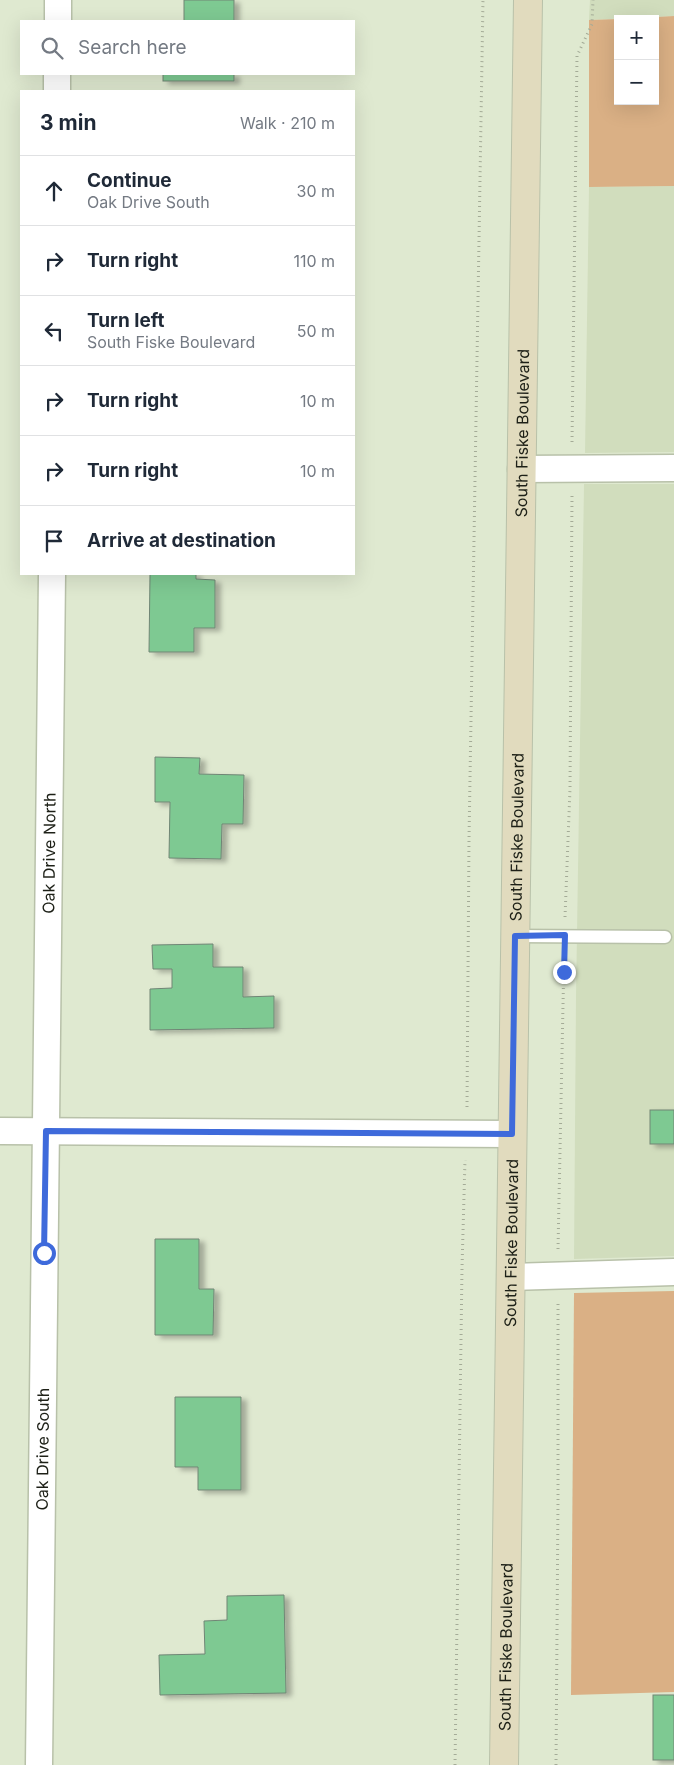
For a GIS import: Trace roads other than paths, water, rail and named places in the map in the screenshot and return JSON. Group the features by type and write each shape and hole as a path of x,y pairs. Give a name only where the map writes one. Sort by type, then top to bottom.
{"main road":[{"name":"South Fiske Boulevard","path":"504,1765 528,0"}],"street":[{"path":"58,0 58,20"},
{"path":"57,75 57,90"},
{"path":"521,469 674,468"},
{"name":"Oak Drive North","path":"46,1131 52,575"},
{"name":"Oak Drive South","path":"39,1765 46,1131"},
{"path":"0,1132 512,1134"},
{"path":"511,1277 674,1272"}],"lane":[{"path":"515,936 665,937"}]}
